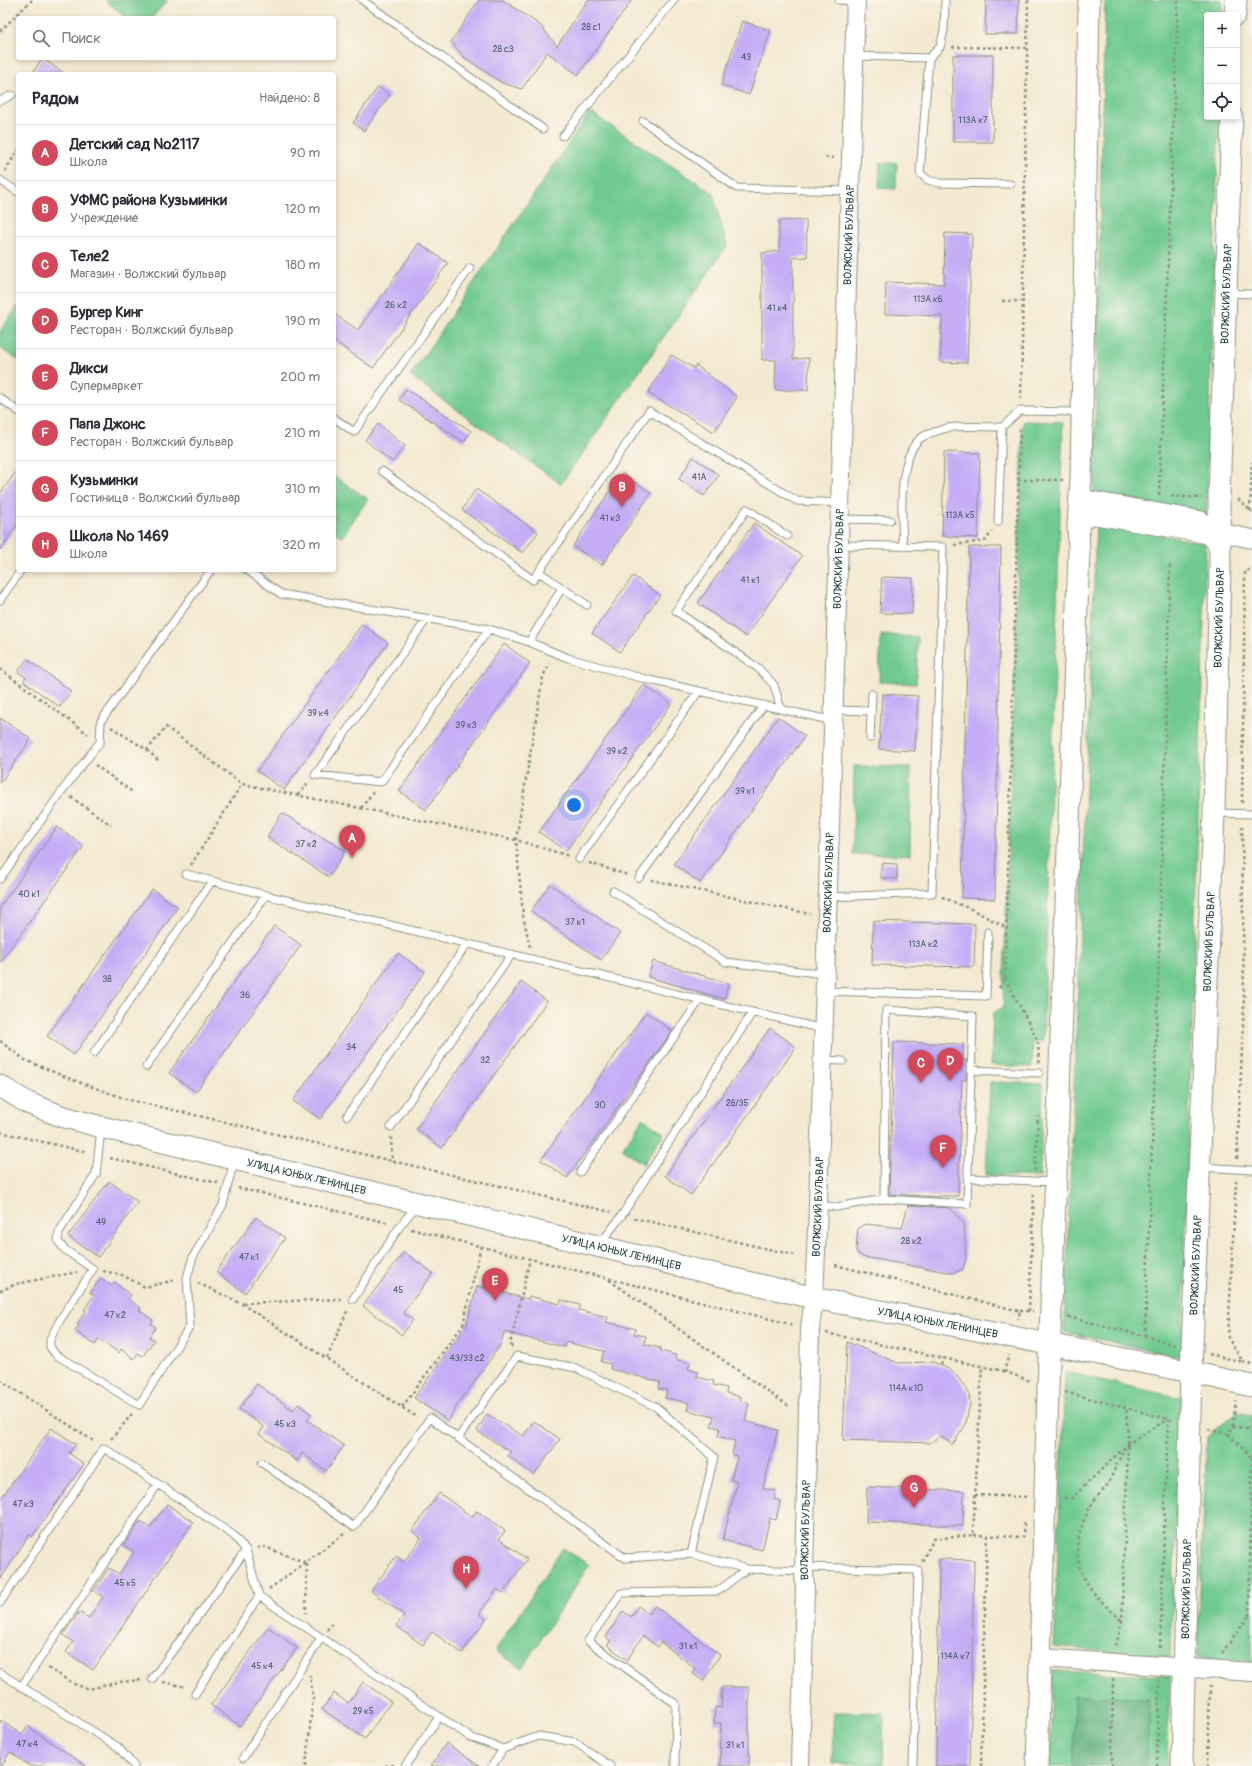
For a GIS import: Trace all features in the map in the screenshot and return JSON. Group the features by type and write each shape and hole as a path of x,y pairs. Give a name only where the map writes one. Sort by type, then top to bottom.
{"main road":[{"path":"1037,1766 1040,1658 1032,1500 1050,1345 1079,552 1078,525 1080,495 1089,0"},
{"path":"1235,12 1236,0"},
{"name":"ВОЛЖСКИЙ БУЛЬВАР","path":"1182,1766 1191,1372 1214,813 1219,539 1232,120"},
{"name":"УЛИЦА ЮНЫХ ЛЕНИНЦЕВ","path":"0,1086 28,1103 61,1116 101,1127 814,1298 1191,1372 1252,1386"}],"street":[{"name":"ВОЛЖСКИЙ БУЛЬВАР","path":"800,1766 810,1329 814,1298 818,1205 854,56 850,0"},
{"path":"1080,495 1089,500 1200,520 1219,539"},
{"path":"1078,525 1093,515 1201,533 1219,539 1252,539"},
{"path":"1040,1658 1252,1672"}],"lane":[{"path":"362,0 543,129"},
{"path":"563,136 674,0"},
{"path":"945,0 944,30 940,46 929,58 920,173 928,180 939,183 1010,184"},
{"path":"854,56 929,58"},
{"path":"0,101 12,94"},
{"path":"643,121 737,188 850,191"},
{"path":"0,180 16,191"},
{"path":"336,419 354,432 470,268"},
{"path":"1226,293 1252,294"},
{"path":"0,398 16,410"},
{"path":"382,471 534,580 649,411 797,502 890,520"},
{"path":"903,546 902,488 908,458 913,447 923,436 948,428 1002,427 1020,411 1081,412"},
{"path":"998,522 1002,427"},
{"path":"781,710 774,685 758,668 676,611 748,509 787,536"},
{"path":"827,897 932,893 943,547 839,545"},
{"path":"0,600 20,572"},
{"path":"0,879 62,791 100,742 101,721 210,572"},
{"path":"250,572 281,594 489,629 576,660 781,710 834,715 871,711"},
{"path":"539,572 587,605"},
{"path":"529,642 562,588"},
{"path":"426,619 315,775 381,782 489,629"},
{"path":"579,859 699,691"},
{"path":"870,738 872,694"},
{"path":"639,878 764,705"},
{"path":"1214,813 1252,814"},
{"path":"186,874 466,944 823,1029"},
{"path":"94,1053 212,881"},
{"path":"613,891 726,962 824,983 986,996 988,932"},
{"path":"146,1067 266,895"},
{"path":"347,1116 466,944"},
{"path":"391,1127 512,954"},
{"path":"580,1172 700,1000"},
{"path":"818,1205 836,1207 884,1199 967,1204 974,1016 886,1010 884,1199"},
{"path":"598,1246 622,1215 752,1013"},
{"path":"822,1060 843,1061"},
{"path":"972,1070 1040,1073"},
{"path":"101,1127 96,1174 59,1232 58,1241 64,1249 93,1269 60,1320 50,1339 50,1347 56,1355 139,1405 190,1326 187,1278 193,1257 223,1206 234,1159"},
{"path":"1199,1167 1252,1170"},
{"path":"968,1178 1056,1182"},
{"path":"353,1299 400,1226 419,1203"},
{"path":"458,1438 517,1356 576,1368 656,1408 714,1457 691,1554"},
{"path":"262,1463 354,1527 430,1418 625,1558 691,1554 747,1569 918,1570 913,1766"},
{"path":"0,1603 104,1448 233,1536 246,1550 259,1596 470,1737 503,1749"},
{"path":"21,1687 158,1484"},
{"path":"152,1679 246,1550"},
{"path":"675,1766 676,1704 588,1641 621,1593 718,1591 747,1569"},
{"path":"196,1692 259,1596"},
{"path":"243,1758 321,1638"},
{"path":"0,1673 118,1747 134,1766"},
{"path":"405,1766 439,1717"},
{"path":"492,1766 503,1749 539,1736 575,1742 610,1766"}],"path":[{"path":"0,31 32,0"},
{"path":"932,893 973,910 1005,927 1023,301 1028,0"},
{"path":"1159,495 1178,0"},
{"path":"940,46 1028,48"},
{"path":"4,172 16,153"},
{"path":"825,157 837,158"},
{"path":"1002,301 1023,301"},
{"path":"1251,512 1252,462"},
{"path":"1237,498 1251,512"},
{"path":"943,547 985,541 998,522"},
{"path":"1145,1336 1158,977 1170,564"},
{"path":"1252,569 1245,571 1242,814 1244,1004 1228,1338 1243,1362 1252,1364"},
{"path":"532,959 523,915 516,840 544,676 556,652"},
{"path":"0,669 100,742"},
{"path":"101,721 147,750 158,760"},
{"path":"147,750 166,727 242,784 516,840 639,878 806,914"},
{"path":"86,760 134,793"},
{"path":"298,796 315,775"},
{"path":"361,808 381,782"},
{"path":"186,874 242,784"},
{"path":"62,791 111,825"},
{"path":"1005,978 1038,1041 1040,1073"},
{"path":"0,1042 25,1060 73,1080 126,1099 461,1178"},
{"path":"1029,1311 1038,1112"},
{"path":"391,1127 392,1162"},
{"path":"448,1237 790,1324"},
{"path":"402,1407 463,1325 481,1246"},
{"path":"517,1356 510,1344 530,1259"},
{"path":"0,1291 16,1284 93,1269 122,1275 145,1287 187,1278 242,1304 426,1422"},
{"path":"607,1278 796,1410"},
{"path":"242,1304 353,1299 327,1358"},
{"path":"941,1365 943,1358"},
{"path":"973,1535 982,1366"},
{"path":"0,1380 104,1448 139,1405"},
{"path":"1030,1381 1030,1389"},
{"path":"1112,1766 1113,1663 1122,1621 1128,1444 1126,1407"},
{"path":"975,1495 1032,1500 1072,1498 1128,1444 1168,1419 1157,1766"},
{"path":"1232,1426 1252,1430"},
{"path":"1208,1766 1211,1669 1250,1617 1252,1457 1228,1434"},
{"path":"1122,1621 1100,1602 1087,1585 1078,1563 1078,1537 1084,1519 1093,1501 1108,1484 1118,1460 1128,1444"},
{"path":"1026,1489 1032,1500"},
{"path":"918,1570 934,1539 973,1535 1022,1537 1024,1517"},
{"path":"259,1596 354,1527"},
{"path":"981,1766 987,1536"},
{"path":"246,1550 265,1547 306,1563"},
{"path":"305,1628 306,1563"},
{"path":"306,1766 313,1698 309,1657"},
{"path":"38,1662 74,1684 89,1689 120,1682 152,1679 196,1692"}],"green space":[{"path":"105,0 168,0 154,16 124,16"},
{"path":"1105,0 1222,0 1222,12 1204,12 1204,120 1219,120 1206,515 1094,492"},
{"path":"590,112 713,193 727,246 561,484 410,376"},
{"path":"880,163 897,163 896,189 879,188"},
{"path":"16,308 16,359 0,348 0,331"},
{"path":"1023,421 1063,422 1043,1041 1033,1041 1032,1067 991,1065 993,1013 1003,1007"},
{"path":"336,477 368,499 342,537 336,533"},
{"path":"1096,521 1206,544 1182,1357 1064,1332"},
{"path":"881,635 918,637 916,684 879,682"},
{"path":"854,766 911,767 910,855 853,854"},
{"path":"990,1082 1043,1084 1040,1177 986,1175"},
{"path":"643,1118 664,1133 643,1164 622,1149"},
{"path":"1065,1372 1181,1398 1170,1657 1054,1647"},
{"path":"1237,1412 1252,1416 1252,1662 1197,1658 1207,1437"},
{"path":"563,1548 589,1565 522,1668 495,1651"},
{"path":"1053,1671 1170,1676 1167,1766 1051,1766"},
{"path":"1074,1695 1149,1699 1147,1766 1073,1766"},
{"path":"833,1712 884,1713 883,1765 832,1764"}],"building":[{"path":"479,0 503,0 541,26 557,46 588,0 632,0 578,75 547,52 522,89 502,83 464,57 451,42"},
{"path":"986,0 1019,0 1018,34 985,34"},
{"path":"742,21 771,30 749,95 721,85"},
{"path":"953,55 993,55 993,142 953,142"},
{"path":"41,60 45,60 62,72 33,72"},
{"path":"378,87 390,95 364,131 353,123"},
{"path":"806,220 807,257 793,258 793,359 809,358 808,390 775,390 776,360 762,360 762,253 779,251 779,221"},
{"path":"945,233 972,234 967,363 940,362 942,316 885,314 886,282 944,284"},
{"path":"419,243 448,263 373,368 336,342 336,315 358,330"},
{"path":"671,355 694,368 696,365 737,397 714,432 648,393"},
{"path":"406,389 471,431 464,442 399,400"},
{"path":"378,424 405,446 392,462 365,440"},
{"path":"944,452 980,453 978,538 942,536"},
{"path":"693,457 719,475 704,496 679,479"},
{"path":"16,472 16,527 0,550 0,494"},
{"path":"622,473 651,493 602,565 573,546"},
{"path":"476,489 538,532 523,553 462,510"},
{"path":"754,523 802,556 746,637 698,603"},
{"path":"969,547 1001,547 995,899 962,898"},
{"path":"633,576 660,595 620,652 592,633"},
{"path":"882,577 913,578 912,614 880,613"},
{"path":"362,624 388,643 284,790 257,771"},
{"path":"504,644 530,663 426,810 399,791"},
{"path":"27,659 71,691 60,707 23,681 26,677 18,672"},
{"path":"644,685 671,704 566,851 539,832"},
{"path":"882,694 918,696 915,751 879,749"},
{"path":"778,717 805,736 700,883 674,864"},
{"path":"0,718 31,739 0,783"},
{"path":"282,813 345,851 329,877 267,837"},
{"path":"57,827 84,846 0,963 0,907"},
{"path":"881,863 897,864 897,879 881,878"},
{"path":"550,884 620,933 601,960 531,911"},
{"path":"152,889 178,907 74,1055 47,1036"},
{"path":"873,921 975,924 974,967 872,965"},
{"path":"274,926 301,945 196,1092 169,1073"},
{"path":"398,953 425,972 320,1119 293,1101"},
{"path":"653,961 729,983 724,999 648,977"},
{"path":"521,982 547,1001 442,1148 416,1129"},
{"path":"646,1012 672,1031 567,1178 541,1160"},
{"path":"770,1028 796,1047 691,1195 665,1176"},
{"path":"894,1042 963,1044 963,1060 967,1060 966,1080 962,1080 958,1196 939,1196 940,1197 889,1194"},
{"path":"109,1181 138,1202 98,1257 68,1236"},
{"path":"908,1205 950,1208 964,1223 966,1259 963,1269 953,1273 863,1257 858,1254 856,1251 858,1228 865,1224 902,1228"},
{"path":"256,1217 285,1238 245,1293 216,1272"},
{"path":"404,1252 433,1273 403,1313 413,1320 402,1335 363,1306"},
{"path":"101,1278 112,1286 114,1282 131,1295 128,1299 141,1308 139,1310 153,1320 151,1324 156,1327 149,1337 154,1340 143,1356 138,1353 134,1359 121,1349 119,1353 99,1339 95,1345 75,1331 79,1325 77,1324 86,1311 84,1310 94,1295 90,1293"},
{"path":"477,1286 528,1299 529,1296 560,1304 561,1300 580,1305 579,1310 608,1317 606,1322 636,1329 634,1334 646,1336 644,1344 660,1348 660,1351 676,1355 675,1359 690,1363 688,1369 698,1372 697,1377 714,1381 713,1385 727,1388 726,1393 741,1397 740,1401 749,1403 745,1421 778,1430 763,1488 776,1491 774,1499 780,1501 776,1520 770,1518 762,1550 723,1540 737,1482 731,1480 737,1456 732,1455 735,1441 718,1436 720,1428 711,1426 714,1417 687,1410 689,1403 665,1398 667,1390 658,1389 660,1382 610,1369 611,1364 601,1362 604,1351 565,1342 564,1347 504,1332 501,1344 465,1395 464,1394 448,1421 414,1398 466,1326"},
{"path":"847,1342 898,1363 933,1362 949,1369 957,1376 969,1393 970,1404 965,1426 952,1445 941,1436 930,1443 843,1440"},
{"path":"257,1384 293,1410 298,1404 311,1414 307,1420 344,1446 326,1471 302,1453 297,1461 259,1434 264,1427 239,1409"},
{"path":"487,1414 523,1436 534,1421 560,1439 534,1475 508,1456 511,1452 477,1431"},
{"path":"51,1428 76,1444 69,1453 84,1464 32,1537 29,1535 0,1580 0,1500"},
{"path":"867,1487 964,1491 963,1526 866,1522"},
{"path":"439,1493 472,1517 477,1511 505,1531 499,1539 527,1559 503,1593 497,1589 479,1614 486,1619 462,1653 432,1632 423,1645 396,1626 404,1615 371,1591 396,1556 404,1562 421,1538 412,1531"},
{"path":"167,1504 193,1522 93,1670 66,1652 73,1642 63,1635 79,1612 89,1618 103,1597 93,1591 109,1568 119,1574 134,1552 124,1545 140,1521 150,1528"},
{"path":"939,1559 974,1560 970,1766 936,1766"},
{"path":"638,1606 649,1614 655,1606 720,1655 703,1681 692,1673 695,1668 661,1642 658,1647 643,1636 627,1660 607,1645 611,1641 606,1637 623,1611 631,1617"},
{"path":"268,1627 297,1648 240,1726 211,1705"},
{"path":"363,1682 391,1702 365,1739 322,1709 334,1693 348,1703"},
{"path":"722,1687 749,1687 749,1766 720,1766 721,1723 714,1723 715,1707 721,1708"},
{"path":"0,1720 22,1735 27,1726 86,1766 30,1766 10,1752 2,1766 0,1766"},
{"path":"446,1743 479,1766 431,1766"}],"place":[{"name":"УФМС района Кузьминки","path":"622,507"},
{"name":"Детский сад №2117","path":"352,858"},
{"name":"Бургер Кинг","path":"950,1081"},
{"name":"Теле2","path":"921,1083"},
{"name":"Папа Джонс","path":"943,1168"},
{"name":"Дикси","path":"495,1301"},
{"name":"Кузьминки","path":"914,1508"},
{"name":"Школа № 1469","path":"466,1589"}]}
